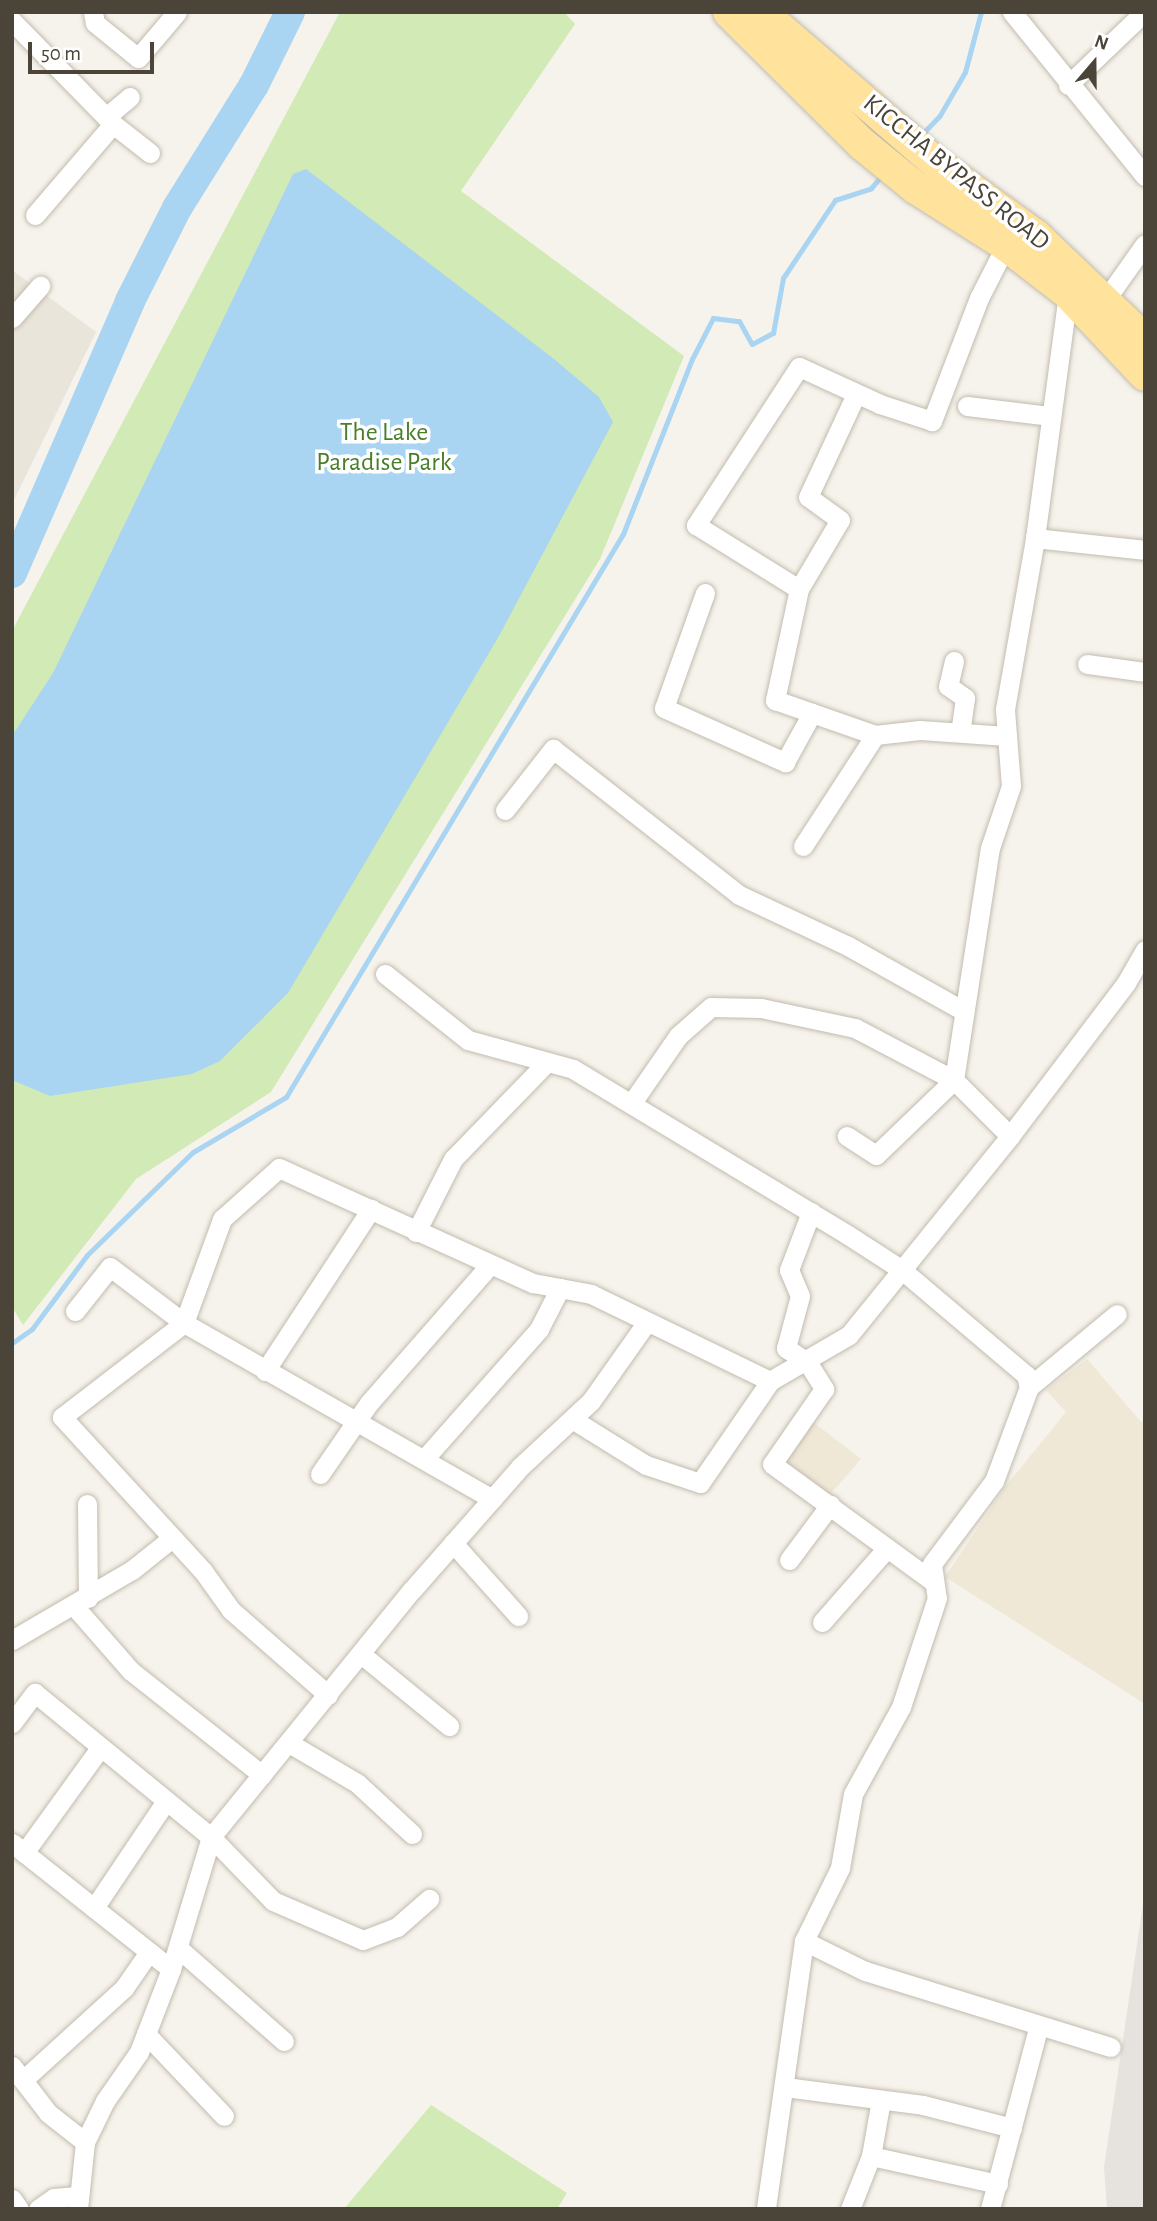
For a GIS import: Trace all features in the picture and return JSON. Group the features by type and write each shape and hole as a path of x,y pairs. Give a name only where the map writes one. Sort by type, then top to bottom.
{"main road":[{"path":"729,12 862,144 916,188 1006,245 1068,293 1145,375"},
{"name":"KICCHA BYPASS ROAD","path":"761,12 937,164 1036,236 1106,299 1145,340"}],"street":[{"path":"93,12 95,23 138,58 177,12"},
{"path":"1012,12 1068,85 1143,170"},
{"path":"1068,85 1141,20"},
{"path":"12,21 110,121 150,153"},
{"path":"35,215 130,97"},
{"path":"1106,299 1145,244"},
{"path":"799,589 696,525 799,367 856,394 932,421 979,298 1006,245"},
{"path":"12,318 40,286"},
{"path":"847,1136 876,1155 954,1080 990,848 1011,786 1006,709 1035,538 1068,293"},
{"path":"856,394 808,497 840,520 799,589 775,700 875,735 920,730 1007,736"},
{"path":"967,406 1051,416"},
{"path":"1035,538 1145,550"},
{"path":"705,593 664,708 785,762 812,713"},
{"path":"954,661 948,686 965,698 960,732"},
{"path":"1087,664 1145,672"},
{"path":"803,846 875,735"},
{"path":"505,810 554,749 739,895 848,946 964,1011"},
{"path":"572,1419 646,1465 699,1483 770,1381 808,1363 849,1335 1010,1136 1126,983 1145,950"},
{"path":"385,974 468,1040 572,1069 811,1212 902,1270 1026,1375 1029,1387"},
{"path":"631,1104 678,1036 711,1007 761,1008 855,1028 954,1080 1010,1136"},
{"path":"416,1232 453,1159 547,1062"},
{"path":"328,1695 231,1610 172,1538 62,1417 184,1323 222,1219 279,1168 490,1265 560,1288 591,1294 770,1381"},
{"path":"265,1371 371,1209"},
{"path":"811,1212 789,1270 800,1296 786,1348 808,1363 824,1389 772,1464 934,1581"},
{"path":"320,1474 355,1423 490,1265"},
{"path":"75,1311 110,1267 184,1323 355,1423 425,1458 492,1499"},
{"path":"425,1458 539,1329 560,1288"},
{"path":"766,2209 804,1941 840,1868 853,1794 901,1707 937,1598 932,1564 994,1481 1029,1387 1118,1314"},
{"path":"38,2209 54,2198 78,2202 85,2142 146,2034 178,1948 211,1837 453,1543 492,1499 591,1401 647,1322"},
{"path":"88,1504 81,1602 131,1671 262,1775"},
{"path":"789,1559 830,1505"},
{"path":"12,1640 81,1602 172,1538"},
{"path":"453,1543 518,1616"},
{"path":"822,1622 887,1548"},
{"path":"361,1654 449,1726"},
{"path":"12,1723 35,1693 211,1837 273,1901 363,1940 397,1927 429,1899"},
{"path":"289,1743 356,1783 412,1834"},
{"path":"100,1748 18,1848 171,1969"},
{"path":"94,1908 166,1801"},
{"path":"804,1941 865,1971 1038,2028 1110,2047"},
{"path":"178,1948 284,2040"},
{"path":"85,2142 48,2113 18,2073 124,1987 149,1952"},
{"path":"990,2209 1038,2028"},
{"path":"146,2034 224,2116"},
{"path":"785,2087 881,2100 1012,2128"},
{"path":"850,2209 871,2156 881,2100"},
{"path":"871,2156 998,2184"},
{"path":"12,2199 19,2209"}],"shaded area":[{"path":"12,270 96,332 12,504"},
{"path":"1087,1359 1141,1422 1145,1420 1145,1704 945,1577 1005,1487 1066,1412 1046,1390"},
{"path":"808,1418 861,1459 827,1498 780,1463"},
{"path":"1145,1891 1145,2209 1107,2209 1104,2167"}],"green space":[{"name":"The Lake Paradise Park","path":"340,12 564,12 575,24 461,191 684,356 600,559 271,1092 136,1179 23,1325 12,1307 12,631"},
{"path":"431,2105 567,2193 557,2209 344,2209"}],"water":[{"name":"The Lake Paradise Park","path":"306,169 554,359 599,397 613,422 499,636 288,993 220,1061 192,1074 50,1096 12,1080 12,736 53,673 293,174"}],"waterway":[{"path":"12,573 130,301 177,208 254,85 290,12"},
{"path":"920,136 940,115 965,72 981,12"},
{"path":"12,1343 32,1329 87,1255 193,1152 286,1097 623,534 692,359 713,318 739,321 752,344 773,333 783,278 835,200 871,188 884,173"}]}
